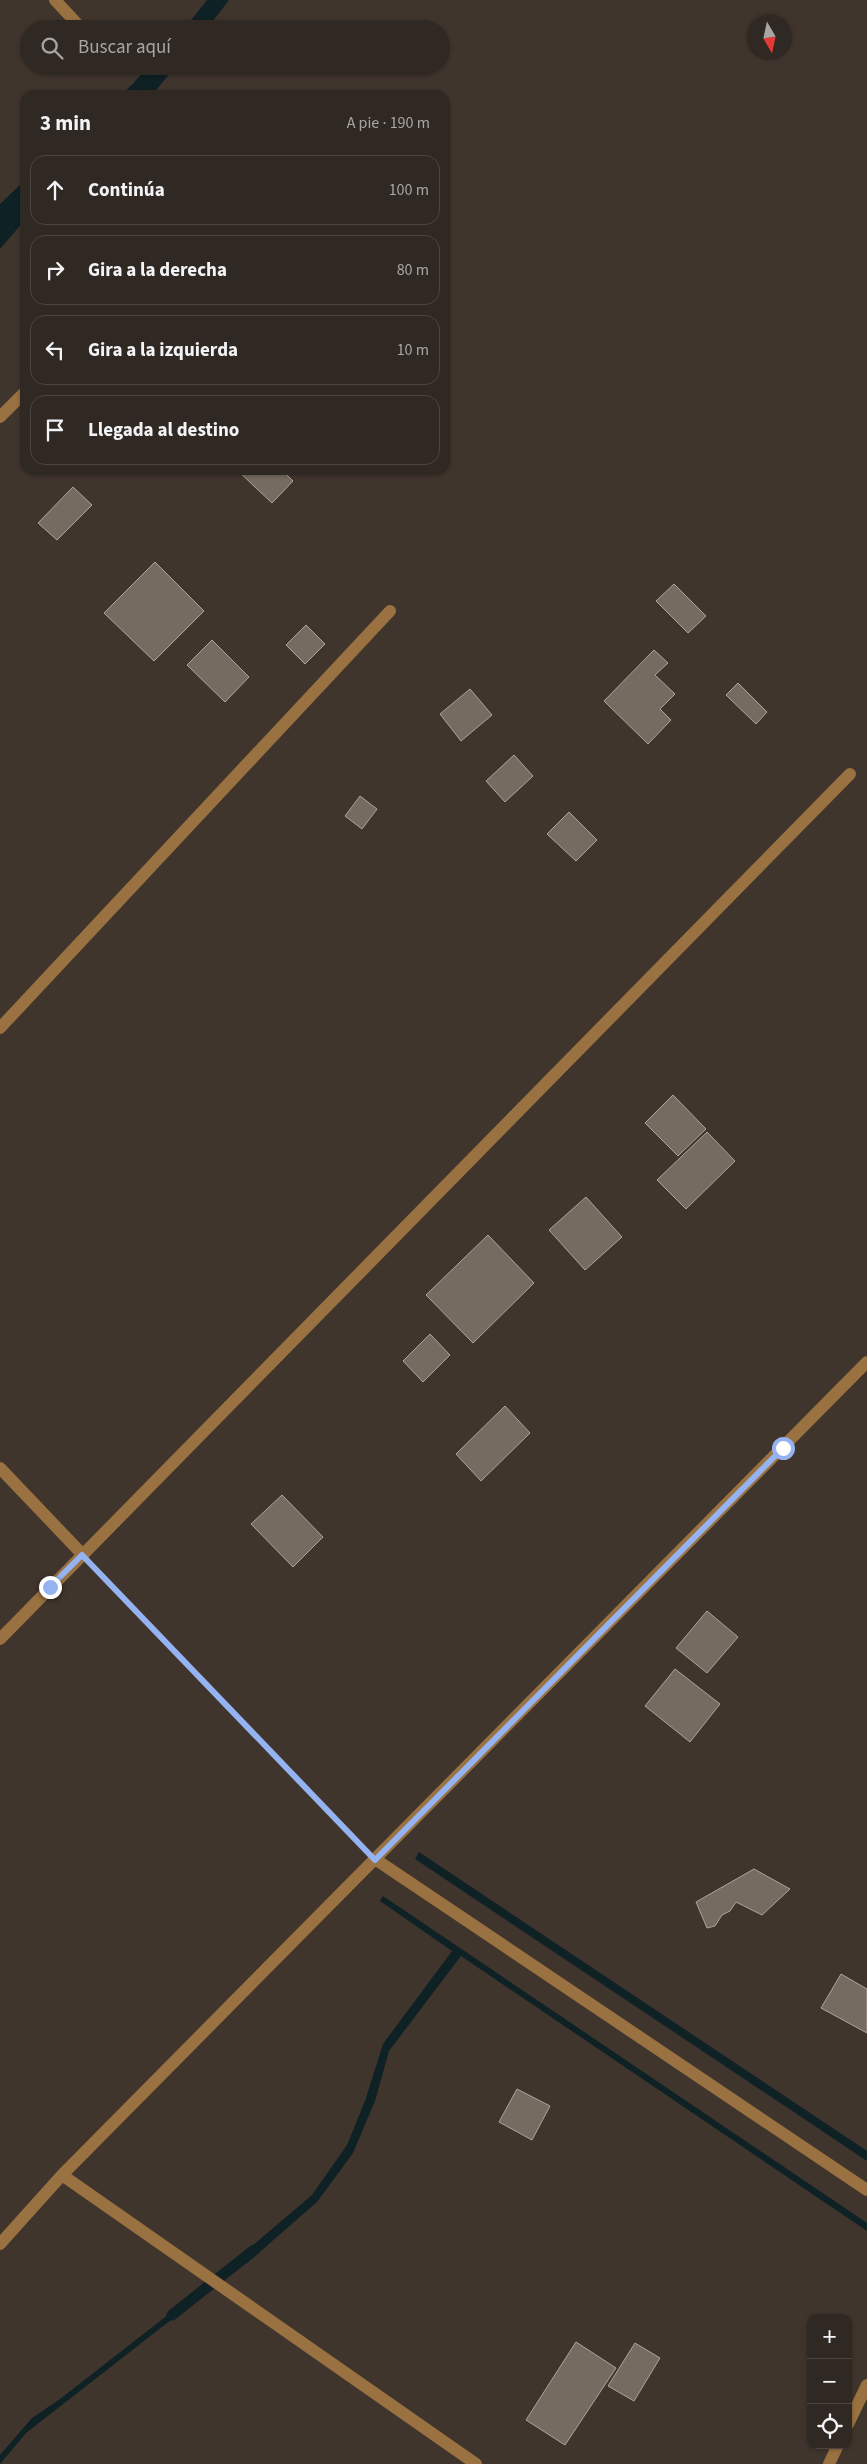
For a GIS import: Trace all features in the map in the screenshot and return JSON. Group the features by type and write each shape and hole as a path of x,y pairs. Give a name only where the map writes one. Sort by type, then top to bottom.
{"street":[{"path":"55,0 74,20"},
{"path":"0,417 20,397"},
{"path":"0,1028 390,611"},
{"path":"0,1639 850,774"},
{"path":"0,2244 62,2174 867,1362"},
{"path":"0,1468 82,1555"},
{"path":"375,1860 867,2190"},
{"path":"62,2174 476,2464"},
{"path":"852,2416 867,2385"},
{"path":"829,2464 836,2449"}],"path":[{"path":"82,1555 375,1860"}],"water":[{"path":"207,0 229,0 214,20 191,20"},
{"path":"141,75 169,75 156,90 143,90 135,81"},
{"path":"20,185 20,226 0,249 0,204"},
{"path":"419,1852 867,2151 867,2161 415,1859"},
{"path":"383,1896 867,2223 867,2231 461,1956 389,2051 375,2101 353,2153 317,2202 246,2264 240,2256 312,2195 347,2145 365,2101 383,2044 452,1951 380,1901"},
{"path":"182,2304 185,2309 26,2433 0,2464 0,2455 32,2418 60,2399"}],"building":[{"path":"242,475 287,475 293,481 272,503"},
{"path":"73,487 92,505 57,540 38,523"},
{"path":"155,562 204,611 154,661 104,613"},
{"path":"674,584 706,616 688,633 656,601"},
{"path":"306,625 325,644 305,664 286,645"},
{"path":"212,640 249,677 225,702 187,665"},
{"path":"654,650 668,663 655,675 675,694 660,709 671,720 648,744 604,701"},
{"path":"738,683 767,712 756,724 726,695"},
{"path":"470,689 492,715 461,741 440,714"},
{"path":"514,755 533,776 505,802 486,781"},
{"path":"360,796 377,809 362,829 345,816"},
{"path":"569,812 597,840 576,861 547,834"},
{"path":"673,1095 706,1129 678,1156 645,1123"},
{"path":"707,1132 735,1161 686,1209 657,1180"},
{"path":"586,1197 622,1237 585,1270 549,1230"},
{"path":"488,1235 534,1283 473,1343 426,1295"},
{"path":"430,1334 450,1355 423,1382 403,1361"},
{"path":"505,1406 530,1433 481,1481 456,1454"},
{"path":"282,1495 323,1537 293,1567 251,1524"},
{"path":"707,1611 738,1637 707,1673 676,1648"},
{"path":"675,1669 720,1704 690,1742 645,1706"},
{"path":"754,1869 790,1889 762,1915 736,1902 730,1911 722,1915 715,1926 707,1928 696,1902"},
{"path":"841,1974 867,1989 867,2033 821,2008"},
{"path":"517,2089 550,2106 532,2140 499,2122"},
{"path":"576,2342 616,2368 565,2445 526,2420"},
{"path":"635,2343 660,2358 634,2401 608,2386"}],"waterway":[{"path":"134,90 150,75"},
{"path":"172,2315 254,2250"}],"route":[{"path":"50,1587 82,1555 375,1860 783,1448"}]}
